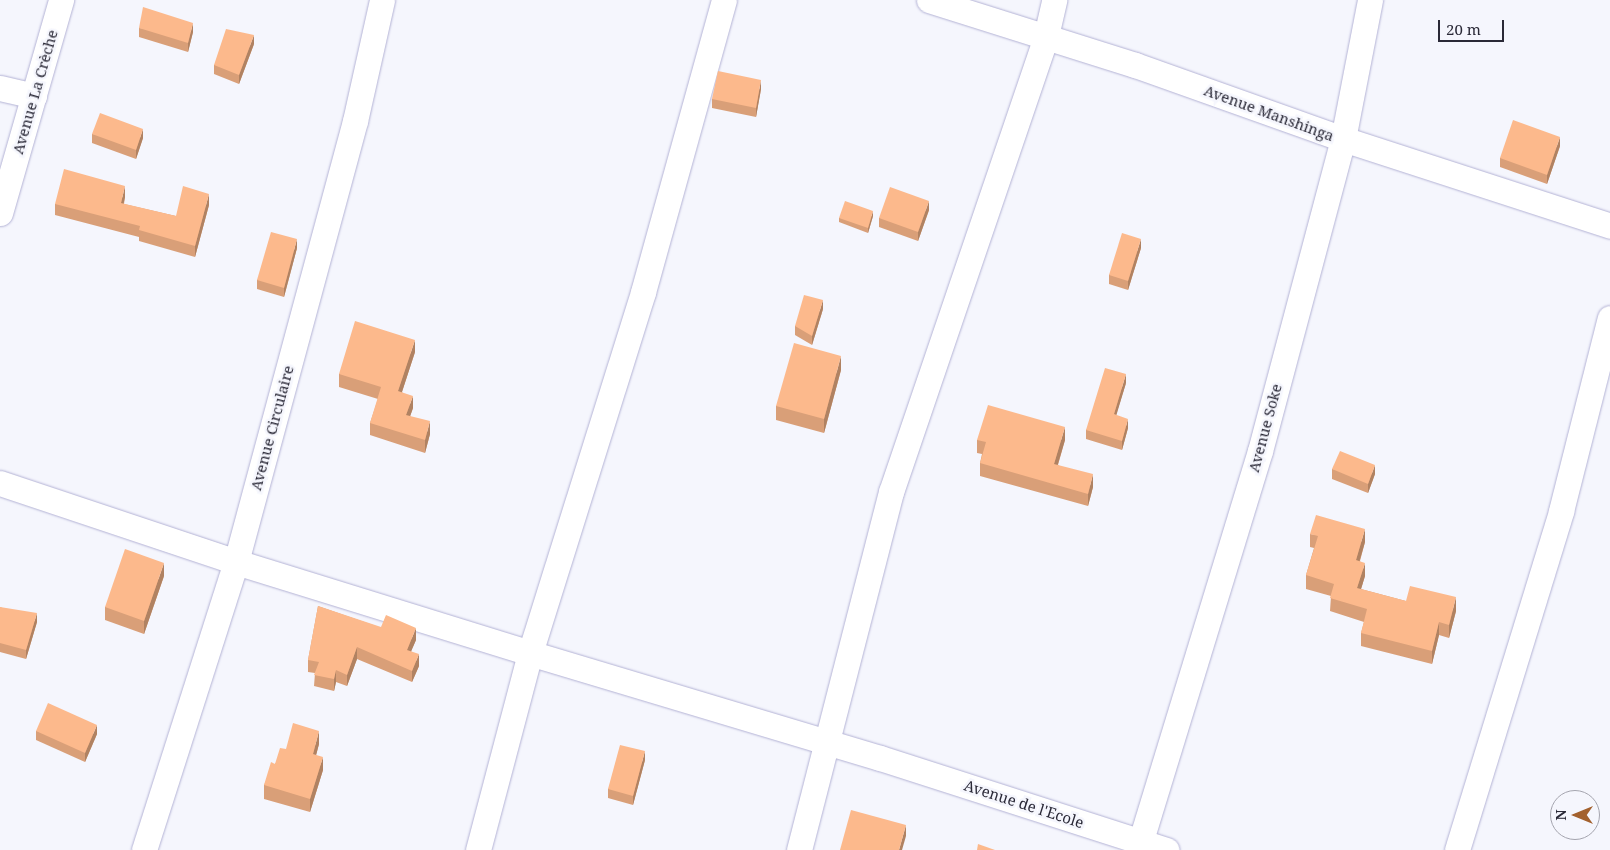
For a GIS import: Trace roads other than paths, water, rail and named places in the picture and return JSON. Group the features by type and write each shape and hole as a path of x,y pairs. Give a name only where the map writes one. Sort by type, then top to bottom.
{"street":[{"name":"Avenue La Crèche","path":"0,213 61,0"},
{"name":"Avenue Circulaire","path":"144,850 236,562 355,122 382,0"},
{"path":"478,850 530,654 643,292 724,0"},
{"name":"Avenue Manshinga","path":"929,0 1135,65 1343,139 1610,226"},
{"path":"799,850 891,492 1046,36 1054,0"},
{"name":"Avenue Soke","path":"1139,845 1260,451 1343,139 1370,0"},
{"path":"0,88 34,96"},
{"path":"1457,850 1561,511 1610,318"},
{"name":"Avenue de l'Ecole","path":"0,484 236,562 530,654 880,758 1139,845 1167,850"}]}
